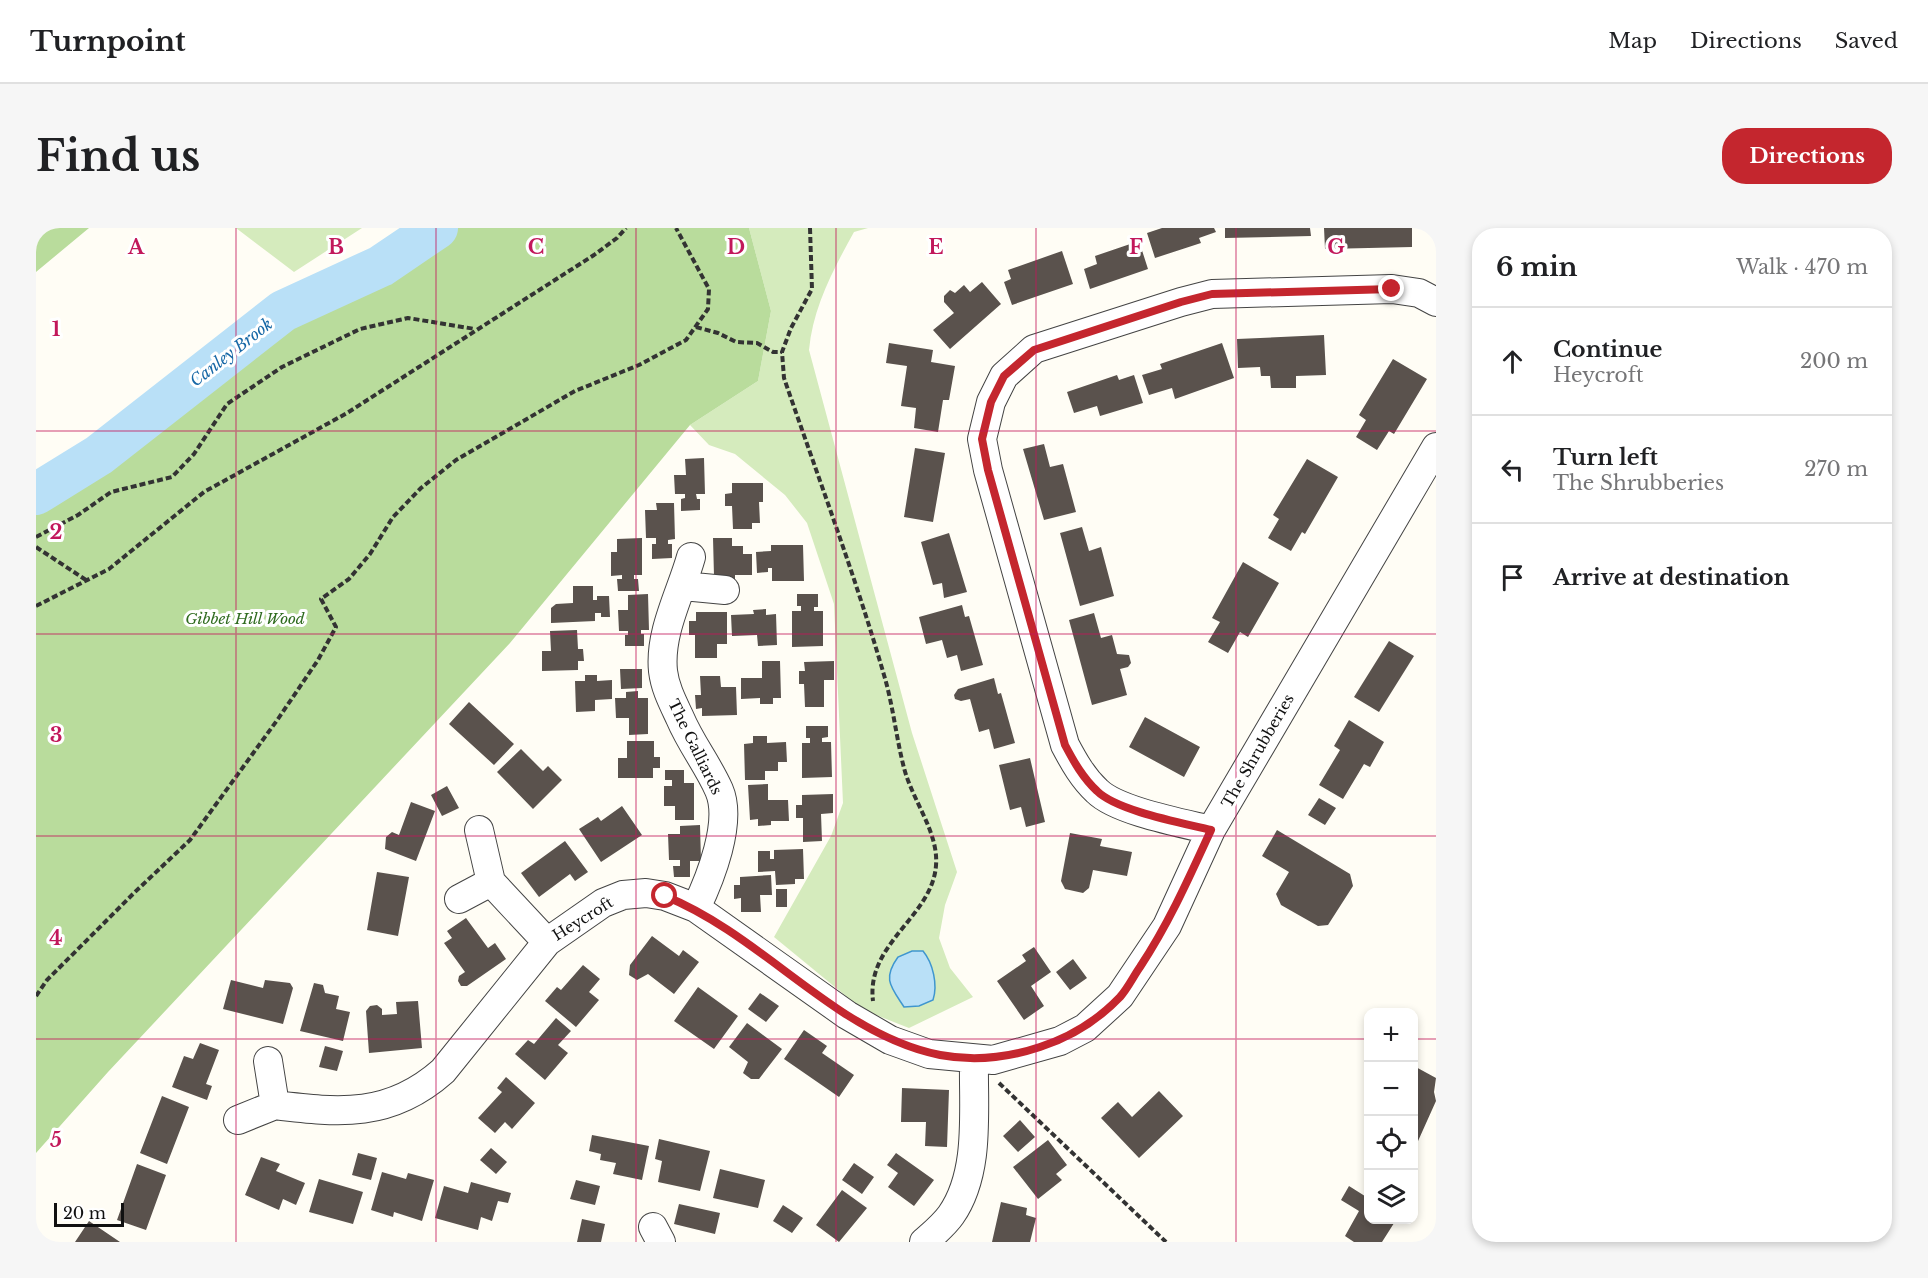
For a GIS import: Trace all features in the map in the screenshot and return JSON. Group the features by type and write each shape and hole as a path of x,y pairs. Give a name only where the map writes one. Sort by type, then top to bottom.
{"street":[{"path":"1211,830 1132,809 1098,794 1079,771 1065,745 988,470 982,439 991,402 1004,376 1034,350 1212,294 1392,289 1419,292 1436,302"},
{"name":"The Shrubberies","path":"1211,830 1436,447"},
{"name":"The Galliards","path":"691,557 666,636 663,670 667,690 685,731 720,793 723,826 714,867 696,908"},
{"path":"683,586 725,590"},
{"path":"459,899 491,882 479,830"},
{"name":"Heycroft","path":"238,1120 275,1105 329,1111 360,1111 393,1103 427,1085 443,1071 547,942 582,915 623,895 646,893 665,896 696,908 847,1015 890,1040 929,1054 974,1060 1016,1055 1060,1041 1085,1028 1120,996 1167,926 1211,830"},
{"name":"Heycroft","path":"491,882 547,942"},
{"path":"924,1242 951,1215 969,1177 973,1135 974,1060"},
{"path":"268,1061 275,1105"}],"path":[{"path":"36,606 109,569 204,492 347,413 594,255 626,228"},
{"path":"36,996 48,980 190,840 318,660 336,627 321,599 349,579 370,554 393,517 421,488 456,460 575,391 639,365 686,340 708,309 709,289 676,228"},
{"path":"810,228 812,289 791,328 782,352 784,378 884,676 905,771 935,849 933,881 919,909 882,952 871,984 873,1005"},
{"path":"36,537 78,515 111,492 172,477 194,454 227,404 282,367 360,329 408,318 475,329"},
{"path":"696,327 718,333 736,342 757,343 774,352 782,352"},
{"path":"36,547 86,580"},
{"path":"974,1060 1166,1242"}],"green space":[{"path":"36,228 89,228 36,272"},
{"path":"236,228 362,228 294,272"},
{"name":"Gibbet Hill Wood","path":"457,228 749,228 771,311 758,381 690,425 510,643 108,1072 36,1153 36,508 108,460 294,317 382,278"},
{"path":"749,228 868,228 854,232 832,275 819,304 809,350 912,733 957,872 945,905 939,938 950,968 973,997 909,1028 876,1015 852,1001 774,937 831,836 843,803 834,604 807,523 785,495 735,454 709,445 690,425 758,381 771,311"}],"water":[{"path":"912,951 923,951 929,962 934,974 934,994 933,1000 919,1006 904,1007 892,988 889,977 898,957"}],"building":[{"path":"1162,228 1214,228 1216,232 1199,238 1201,243 1155,258 1147,233"},
{"path":"1225,228 1310,228 1311,236 1225,238"},
{"path":"1324,228 1412,228 1412,247 1325,249"},
{"path":"1139,241 1148,269 1090,289 1084,269 1097,264 1095,256"},
{"path":"1062,251 1073,284 1012,305 1004,282 1011,279 1008,270"},
{"path":"982,282 1001,304 950,349 933,330 954,313 944,302 944,296 950,290 955,293 964,285 970,292"},
{"path":"1324,335 1326,375 1296,376 1296,388 1271,388 1270,376 1261,376 1260,367 1238,368 1237,339"},
{"path":"889,343 933,350 931,362 955,366 949,400 943,400 938,432 914,428 916,408 901,406 907,366 886,363"},
{"path":"1222,343 1234,378 1175,399 1172,388 1149,395 1142,375 1162,369 1160,364"},
{"path":"1393,359 1427,379 1394,434 1389,431 1377,450 1356,437 1366,420 1359,415"},
{"path":"1117,375 1119,380 1134,375 1143,403 1100,416 1097,406 1074,413 1067,392"},
{"path":"1044,444 1050,467 1063,464 1076,512 1044,520 1023,449"},
{"path":"915,448 945,453 933,522 904,517"},
{"path":"704,458 705,494 696,494 697,499 700,499 700,510 681,511 681,499 685,498 685,494 675,494 674,475 686,475 685,459"},
{"path":"1307,459 1338,477 1305,534 1302,532 1291,551 1268,538 1279,519 1273,515"},
{"path":"732,483 763,483 763,502 759,502 760,523 752,523 752,529 733,529 732,506 725,506 725,494 732,493"},
{"path":"656,503 674,503 675,539 668,540 668,544 672,544 672,558 652,559 652,544 656,544 656,538 646,538 645,510 657,510"},
{"path":"1082,527 1089,551 1101,547 1114,596 1080,606 1060,533"},
{"path":"949,533 967,592 944,598 942,583 933,585 921,542"},
{"path":"642,538 642,575 634,575 634,579 638,579 639,591 618,591 617,579 622,579 622,575 611,576 611,552 617,552 617,539"},
{"path":"713,538 732,538 732,546 743,546 743,554 752,554 752,575 735,575 735,581 714,576"},
{"path":"771,545 803,545 804,581 772,581 772,568 768,568 768,572 757,573 756,552 771,551"},
{"path":"1243,562 1279,583 1248,637 1240,632 1228,653 1208,642 1220,622 1212,618"},
{"path":"573,586 593,586 593,600 597,600 597,596 609,596 610,617 601,617 601,613 595,613 595,621 551,623 551,608 556,604 573,603"},
{"path":"648,594 649,630 641,630 641,634 644,634 644,646 625,646 625,635 628,635 628,631 619,631 618,610 628,610 628,595"},
{"path":"797,594 818,594 818,607 814,607 814,611 823,611 823,646 792,647 792,611 801,611 801,606 797,606"},
{"path":"962,605 965,617 969,616 983,665 961,671 957,655 947,658 942,640 926,644 919,617"},
{"path":"766,609 766,615 776,614 777,645 758,646 757,635 732,636 731,615 754,614 753,610"},
{"path":"696,612 727,612 727,644 717,644 717,658 695,658 695,635 689,635 689,621 696,621"},
{"path":"1094,613 1101,638 1112,635 1117,654 1129,655 1131,663 1128,667 1120,669 1127,695 1092,705 1069,620"},
{"path":"577,630 578,649 583,649 584,661 578,661 578,670 542,671 542,651 551,651 550,631"},
{"path":"1389,641 1414,656 1379,712 1354,697"},
{"path":"762,661 780,661 781,698 773,698 773,704 760,704 760,698 741,699 741,678 762,678"},
{"path":"834,661 834,680 824,680 824,707 805,707 804,684 799,684 799,671 805,671 804,662"},
{"path":"620,669 642,669 642,688 621,689"},
{"path":"585,675 597,675 597,681 612,680 612,699 595,700 595,711 576,712 575,681 585,681"},
{"path":"700,676 720,676 721,687 736,687 737,715 702,716 702,708 696,709 695,695 701,695"},
{"path":"994,678 998,694 1001,693 1015,743 994,749 989,729 979,732 970,699 961,701 955,699 954,695 958,689"},
{"path":"638,691 638,698 648,698 648,734 629,735 629,718 616,718 615,698 626,698 626,692"},
{"path":"469,702 514,744 494,765 449,724"},
{"path":"1145,717 1200,747 1184,777 1129,747"},
{"path":"1349,720 1384,742 1370,767 1364,764 1343,799 1319,785 1340,750 1334,746"},
{"path":"806,726 828,726 828,737 822,738 822,742 831,742 832,777 802,778 802,743 810,743 810,738 806,738"},
{"path":"753,736 767,736 767,743 786,742 787,762 778,762 778,771 765,771 765,780 745,780 744,744 753,743"},
{"path":"627,741 654,741 654,757 660,757 660,768 653,768 653,778 618,778 618,758 627,758"},
{"path":"521,749 543,771 548,766 562,780 533,809 497,772"},
{"path":"1030,758 1045,822 1026,827 1021,807 1010,810 999,765"},
{"path":"665,770 684,770 684,783 694,783 694,820 675,820 675,806 664,806 664,786 672,786 672,780 665,780"},
{"path":"768,784 768,800 788,800 789,821 771,821 771,825 758,826 758,819 750,820 748,785"},
{"path":"447,786 459,808 442,816 431,795"},
{"path":"833,794 833,813 821,814 822,841 803,842 803,818 796,818 796,805 802,805 802,795"},
{"path":"1319,798 1336,808 1325,825 1308,815"},
{"path":"411,802 435,811 416,861 385,849 386,837 392,832 399,835"},
{"path":"622,806 642,835 601,862 579,829 598,817 601,821"},
{"path":"700,825 701,861 690,861 690,877 674,877 673,866 680,866 680,860 669,860 668,834 680,834 680,826"},
{"path":"1277,830 1350,874 1353,886 1328,925 1318,926 1281,905 1276,894 1289,872 1262,856"},
{"path":"1070,833 1102,839 1100,846 1132,852 1127,876 1093,870 1089,888 1083,893 1065,889 1061,881"},
{"path":"565,841 588,872 575,881 570,874 539,897 521,873"},
{"path":"803,849 804,879 795,879 795,884 776,885 775,871 758,872 758,851 770,851 770,859 774,859 774,850"},
{"path":"377,872 409,877 398,936 367,930"},
{"path":"771,875 772,895 760,895 761,912 741,912 741,898 734,899 734,885 740,885 740,877"},
{"path":"776,889 787,889 787,907 776,907"},
{"path":"466,918 488,948 495,943 506,959 467,986 461,986 458,981 459,976 465,972 444,943 452,938 447,931"},
{"path":"652,936 679,956 683,950 699,962 674,994 648,974 637,980 629,975 630,965"},
{"path":"1034,947 1051,972 1031,986 1044,1006 1024,1020 997,981 1026,961 1022,955"},
{"path":"1073,959 1087,978 1070,990 1056,972"},
{"path":"583,965 600,979 589,992 599,1000 576,1027 545,1001 557,987 561,990"},
{"path":"231,980 263,988 265,980 290,983 293,988 283,1024 223,1009"},
{"path":"314,983 323,985 325,993 339,996 336,1009 350,1012 343,1041 300,1031"},
{"path":"698,987 738,1016 714,1049 674,1021"},
{"path":"760,993 779,1006 766,1022 748,1009"},
{"path":"418,1001 422,1048 369,1053 366,1011 370,1006 377,1005 382,1009 382,1015 397,1014 396,1002"},
{"path":"556,1018 571,1031 558,1045 568,1053 545,1080 515,1054 528,1040 534,1044"},
{"path":"747,1023 782,1049 759,1079 751,1079 743,1073 748,1062 729,1047"},
{"path":"804,1030 827,1046 822,1053 854,1075 839,1097 784,1059"},
{"path":"200,1043 219,1050 206,1084 212,1086 207,1100 172,1087 184,1056 193,1059"},
{"path":"325,1046 343,1051 337,1071 319,1067"},
{"path":"1418,1068 1436,1078 1434,1092 1436,1101 1418,1141"},
{"path":"506,1077 535,1103 512,1129 505,1122 495,1133 478,1118 502,1092 497,1088"},
{"path":"902,1088 949,1090 947,1147 925,1146 926,1122 901,1122"},
{"path":"1159,1091 1183,1116 1139,1158 1101,1118 1118,1102 1132,1117"},
{"path":"162,1096 189,1107 167,1164 140,1153"},
{"path":"1020,1120 1035,1137 1018,1152 1003,1136"},
{"path":"592,1135 649,1146 642,1180 613,1174 616,1163 600,1160 601,1154 589,1151"},
{"path":"659,1139 710,1151 700,1191 658,1182 662,1161 655,1159"},
{"path":"1048,1140 1067,1165 1056,1174 1062,1180 1038,1199 1013,1167"},
{"path":"491,1148 507,1162 496,1174 480,1160"},
{"path":"358,1153 377,1158 371,1180 352,1175"},
{"path":"896,1153 934,1180 914,1206 888,1187 898,1173 887,1165"},
{"path":"261,1157 280,1164 276,1171 305,1183 296,1205 283,1199 279,1210 245,1195"},
{"path":"854,1163 874,1177 862,1194 842,1180"},
{"path":"137,1164 166,1175 146,1230 117,1220"},
{"path":"720,1169 765,1180 758,1208 713,1198"},
{"path":"382,1172 406,1179 408,1173 434,1180 422,1221 394,1212 393,1217 371,1210"},
{"path":"319,1179 363,1192 353,1224 309,1212"},
{"path":"576,1180 600,1186 595,1205 570,1199"},
{"path":"471,1182 511,1193 508,1203 498,1201 492,1221 481,1217 478,1230 435,1218 444,1186 468,1193"},
{"path":"1349,1186 1364,1195 1364,1224 1393,1224 1382,1242 1354,1242 1345,1236 1359,1211 1341,1200"},
{"path":"842,1190 867,1208 839,1242 816,1225"},
{"path":"1001,1202 1027,1208 1026,1215 1036,1218 1030,1242 992,1242"},
{"path":"679,1204 720,1213 715,1234 674,1224"},
{"path":"783,1205 803,1218 792,1233 773,1221"},
{"path":"582,1219 605,1224 601,1242 577,1242"},
{"path":"89,1221 120,1242 75,1242"}],"waterway":[{"name":"Canley Brook","path":"36,494 99,455 283,311 381,266 437,228"}],"route":[{"path":"665,896 696,908 847,1015 890,1040 929,1054 993,1060 1060,1041 1085,1028 1120,996 1167,926 1211,830 1132,809 1098,794 1079,771 1065,745 988,470 982,439 991,402 1004,376 1034,350 1181,302 1212,294 1392,289"}]}
